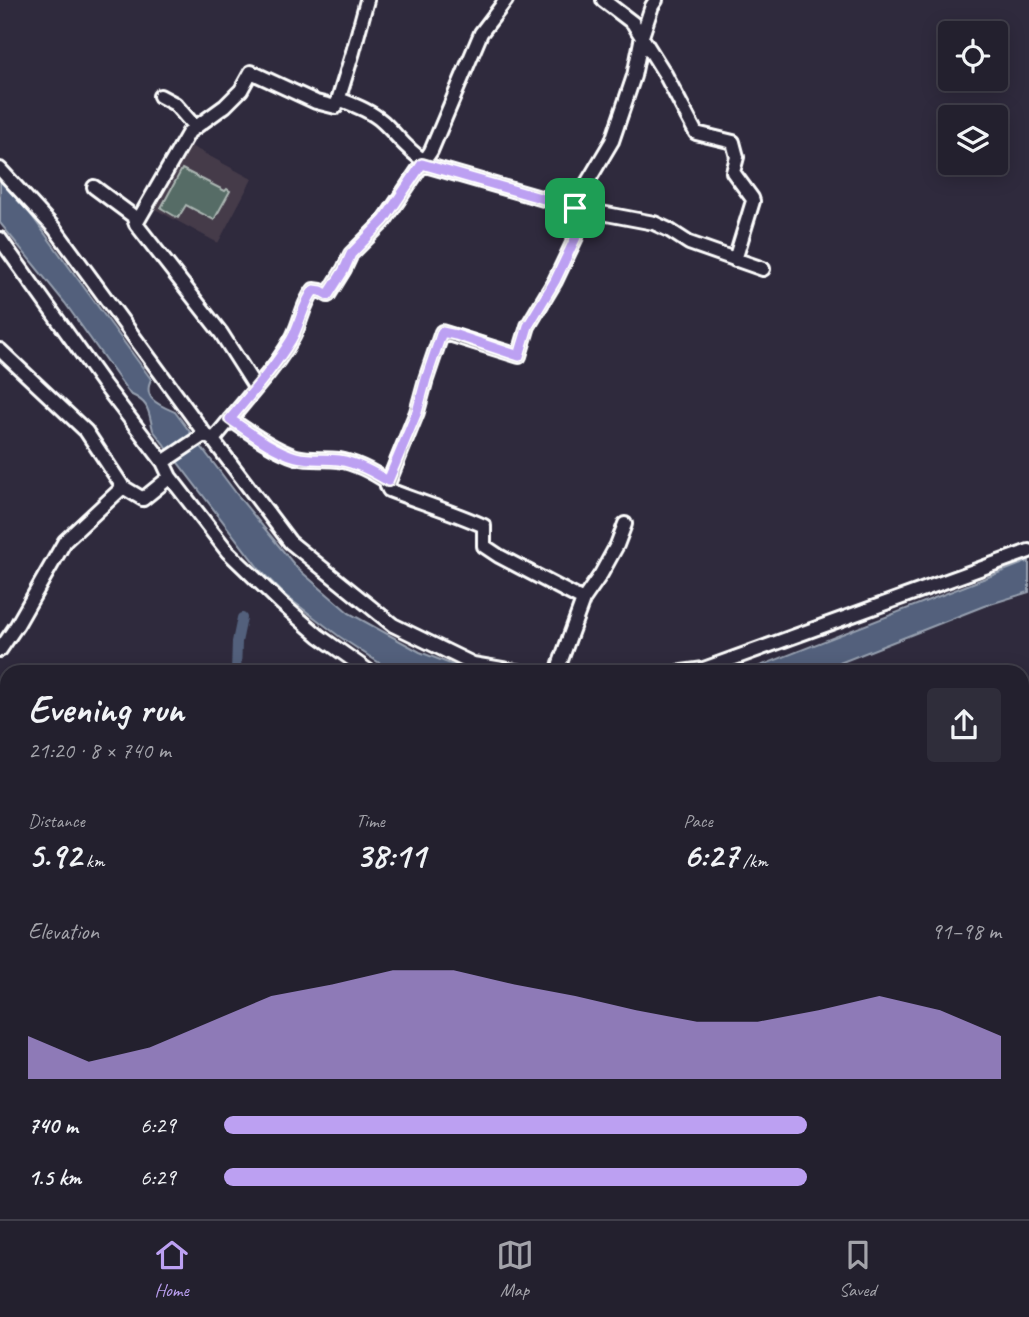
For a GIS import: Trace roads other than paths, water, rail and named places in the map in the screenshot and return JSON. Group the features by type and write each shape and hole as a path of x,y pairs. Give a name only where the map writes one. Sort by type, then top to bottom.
{"street":[{"path":"136,224 188,132 225,106 241,90 251,72 316,102 336,107 367,0"},
{"path":"163,462 209,437 230,419 270,372 293,338 309,296 314,290 321,291 325,299 351,254 384,220 431,151 481,33 506,0"},
{"path":"603,0 633,23 666,74 696,133 733,142 737,157 734,175 753,201 735,260"},
{"path":"575,208 612,141 634,76 642,36 656,0"},
{"path":"160,96 175,104 195,127"},
{"path":"339,99 381,120 411,152 423,160 422,164"},
{"path":"422,164 575,208 654,223 689,243 763,269"},
{"path":"0,169 55,229 289,542 393,625 479,665"},
{"path":"94,187 133,216 136,224 221,333 256,388"},
{"path":"575,208 581,218 576,237 555,281 528,326 519,356 442,332 417,412 387,486 388,489 484,526 484,546 583,600"},
{"path":"0,239 163,462 170,477 228,552 319,636 360,665"},
{"path":"0,350 86,431 123,487 143,499 170,477"},
{"path":"230,419 292,456 312,460 338,460 368,469 388,481"},
{"path":"2,643 65,541 123,487"},
{"path":"560,665 583,600 601,574 625,524"},
{"path":"715,665 1029,551"}],"water":[{"path":"0,181 26,208 151,379 150,396 158,404 175,412 297,568 349,613 420,652 453,665 383,665 340,637 286,596 260,570 153,430 145,404 130,394 65,303 0,223"},
{"path":"1029,561 1029,592 984,606 835,665 763,665"}],"waterway":[{"path":"236,665 242,618"}]}
